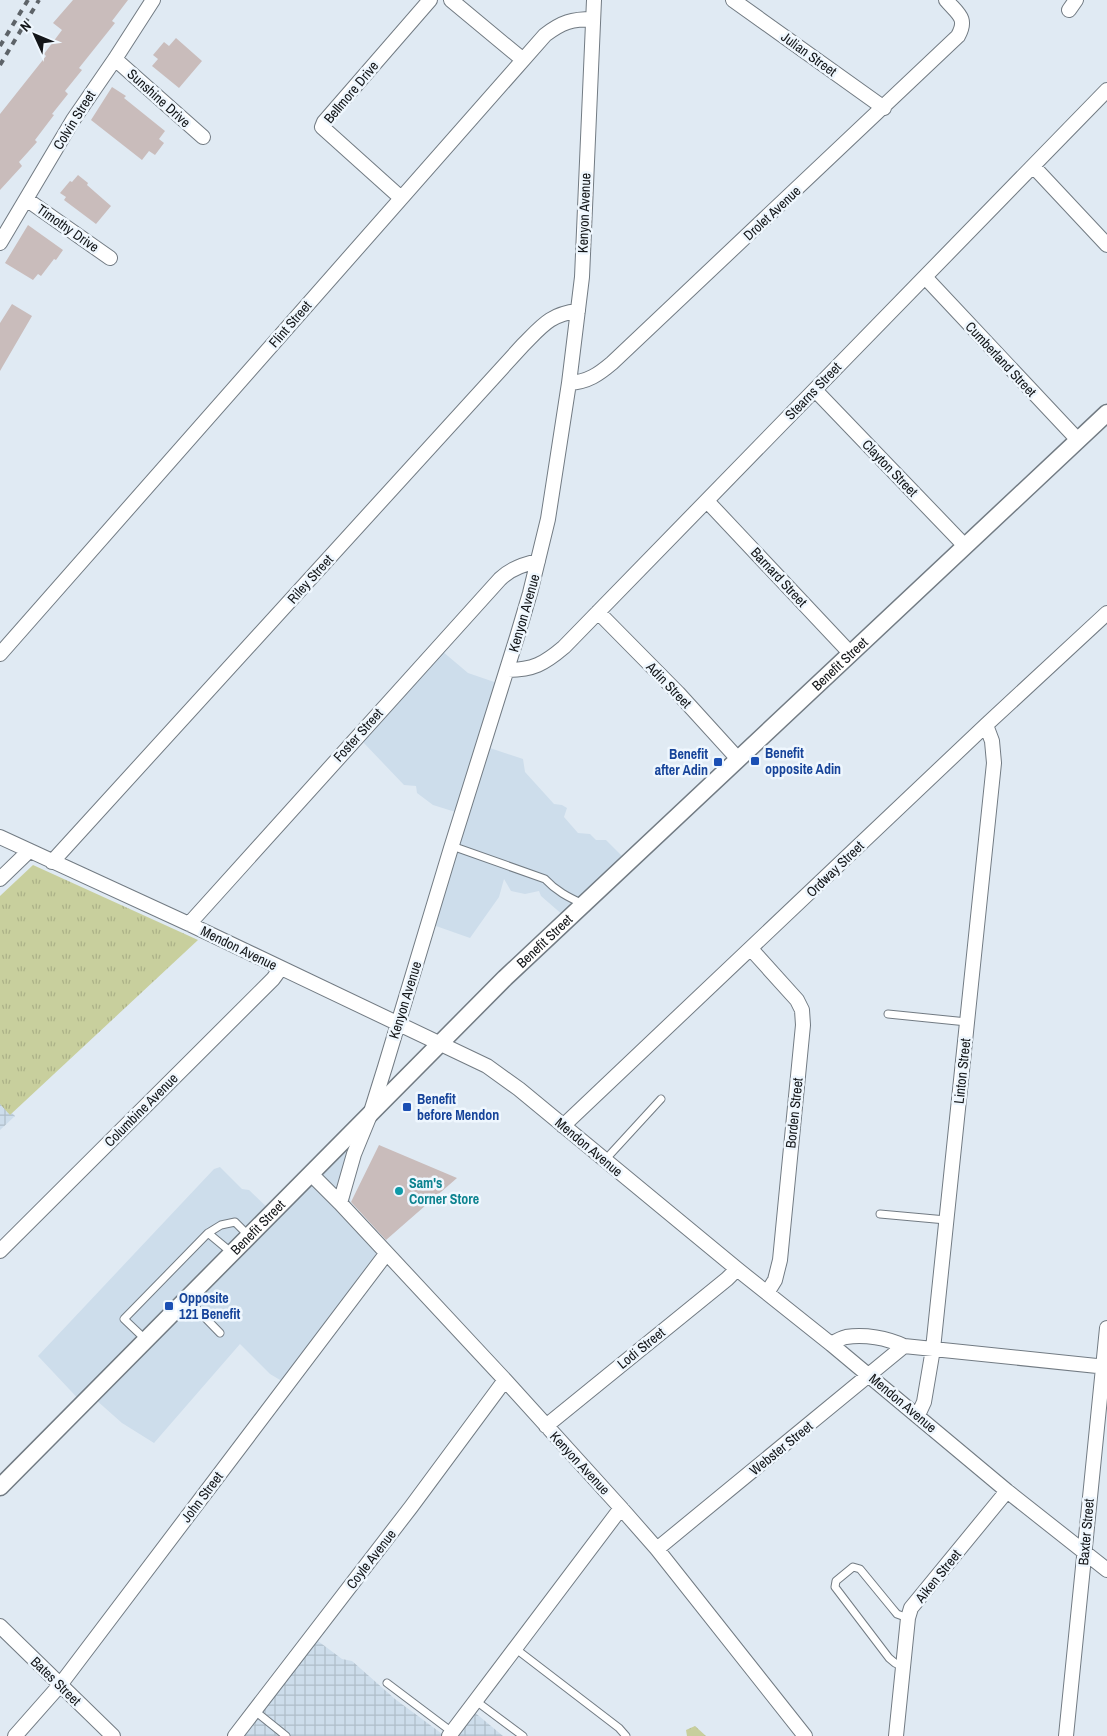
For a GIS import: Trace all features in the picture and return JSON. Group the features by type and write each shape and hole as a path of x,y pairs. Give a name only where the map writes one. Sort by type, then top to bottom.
{"street":[{"name":"Colvin Street","path":"0,244 73,120 153,0"},
{"name":"Bellmore Drive","path":"401,198 322,127 324,122 430,0"},
{"path":"451,0 522,59"},
{"name":"Kenyon Avenue","path":"340,1203 354,1154 370,1114 507,670 530,593 548,519 570,383 582,277 594,0"},
{"name":"Julian Street","path":"733,0 884,108"},
{"name":"Drolet Avenue","path":"570,383 590,379 612,363 958,36 963,27 962,19 946,0"},
{"name":"Flint Street","path":"0,654 544,35 554,27 565,22 577,19 593,19"},
{"name":"Sunshine Drive","path":"115,59 203,137"},
{"name":"Stearns Street","path":"507,670 522,670 542,664 564,647 1107,90"},
{"path":"1033,166 1107,245"},
{"name":"Timothy Drive","path":"26,199 110,258"},
{"name":"Cumberland Street","path":"925,277 1078,440"},
{"name":"Riley Street","path":"52,862 523,345 552,318 562,313 578,312"},
{"name":"Clayton Street","path":"815,390 965,546"},
{"name":"Benefit Street","path":"0,1487 440,1042 584,904 1107,413"},
{"name":"Barnard Street","path":"707,500 851,654"},
{"name":"Foster Street","path":"189,924 500,579 505,574 525,564 538,561"},
{"name":"Adin Street","path":"598,612 678,694 738,760"},
{"name":"Ordway Street","path":"563,1126 986,725 1107,613"},
{"name":"Linton Street","path":"918,1415 924,1402 932,1349 994,763 992,741 986,725"},
{"name":"Mendon Avenue","path":"0,837 440,1042 487,1066 918,1415 1007,1491 1107,1570"},
{"path":"0,879 29,851"},
{"name":"Borden Street","path":"751,949 797,1000 802,1010 803,1025 780,1260 775,1280 767,1293"},
{"name":"Columbine Avenue","path":"0,1250 273,979 281,968"},
{"name":"Kenyon Avenue","path":"310,1174 340,1203 505,1380 621,1508 657,1549 805,1736"},
{"name":"John Street","path":"15,1736 60,1685 386,1254"},
{"name":"Lodi Street","path":"546,1426 728,1279 737,1269"},
{"name":"Baxter Street","path":"1066,1736 1105,1367 1107,1328"},
{"path":"831,1344 845,1337 870,1337 893,1341 904,1346 1105,1367"},
{"name":"Webster Street","path":"657,1549 904,1346"},
{"name":"Coyle Avenue","path":"235,1736 411,1507 505,1380"},
{"name":"Aiken Street","path":"896,1736 908,1618 911,1608 1007,1491"},
{"path":"451,1734 621,1508"},
{"name":"Bates Street","path":"0,1626 113,1736"}],"lane":[{"path":"452,846 545,879 562,894 584,904"},
{"path":"888,1014 967,1022"},
{"path":"605,1160 661,1100"},
{"path":"880,1214 946,1220"},
{"path":"146,1340 124,1319 208,1233 221,1226 235,1222 249,1236"},
{"path":"208,1233 232,1253"},
{"path":"186,1299 220,1333"},
{"path":"903,1667 890,1658 835,1587 836,1581 853,1567 860,1569 897,1614 908,1618"},
{"path":"516,1649 619,1728 626,1736"},
{"path":"387,1683 451,1734"},
{"path":"476,1701 523,1736"},
{"path":"255,1711 286,1736"}],"shaded area":[{"path":"442,651 468,673 508,688 501,715 494,729 490,748 523,759 525,772 554,804 567,808 564,817 578,833 590,834 596,840 606,840 630,864 572,923 541,896 539,891 525,894 511,891 504,879 499,897 470,938 436,926 434,923 465,815 433,805 417,793 416,786 404,785 362,741"},
{"path":"0,1101 15,1116 0,1130"},
{"path":"367,1125 351,1182 350,1209 387,1255 299,1381 292,1387 270,1374 240,1344 154,1443 122,1423 96,1400 85,1406 38,1356 214,1169 220,1167 242,1189 249,1190 274,1214"},
{"path":"314,1638 342,1659 352,1661 395,1699 445,1736 241,1736"},
{"path":"473,1711 503,1736 452,1736"}],"green space":[{"path":"33,865 198,940 10,1115 0,1104 0,896"},
{"path":"695,1726 706,1736 687,1736 686,1730"}],"building":[{"path":"73,0 128,0 112,21 115,23 79,68 82,70 65,91 68,94 35,140 37,142 19,162 22,166 0,190 0,114 46,56 44,54 62,30 53,23"},
{"path":"176,38 202,61 179,88 152,66 158,59 153,55 164,42 169,46"},
{"path":"112,87 126,96 124,98 165,131 159,139 164,143 155,155 149,151 142,160 91,120"},
{"path":"78,175 111,206 96,224 64,200 66,197 60,193"},
{"path":"28,225 63,250 41,276 38,274 33,280 5,263"},
{"path":"12,304 32,316 0,371 0,323"},
{"name":"Sam's Corner Store","path":"379,1145 457,1178 386,1240 351,1202"}],"railway":[{"path":"0,46 28,0"},
{"path":"0,65 39,0"}],"place":[{"name":"Benefit opposite Adin","path":"755,761"},
{"name":"Benefit after Adin","path":"718,762"},
{"name":"Benefit before Mendon","path":"407,1107"},
{"name":"Sam's Corner Store","path":"399,1191"},
{"name":"Opposite 121 Benefit","path":"169,1306"}]}
